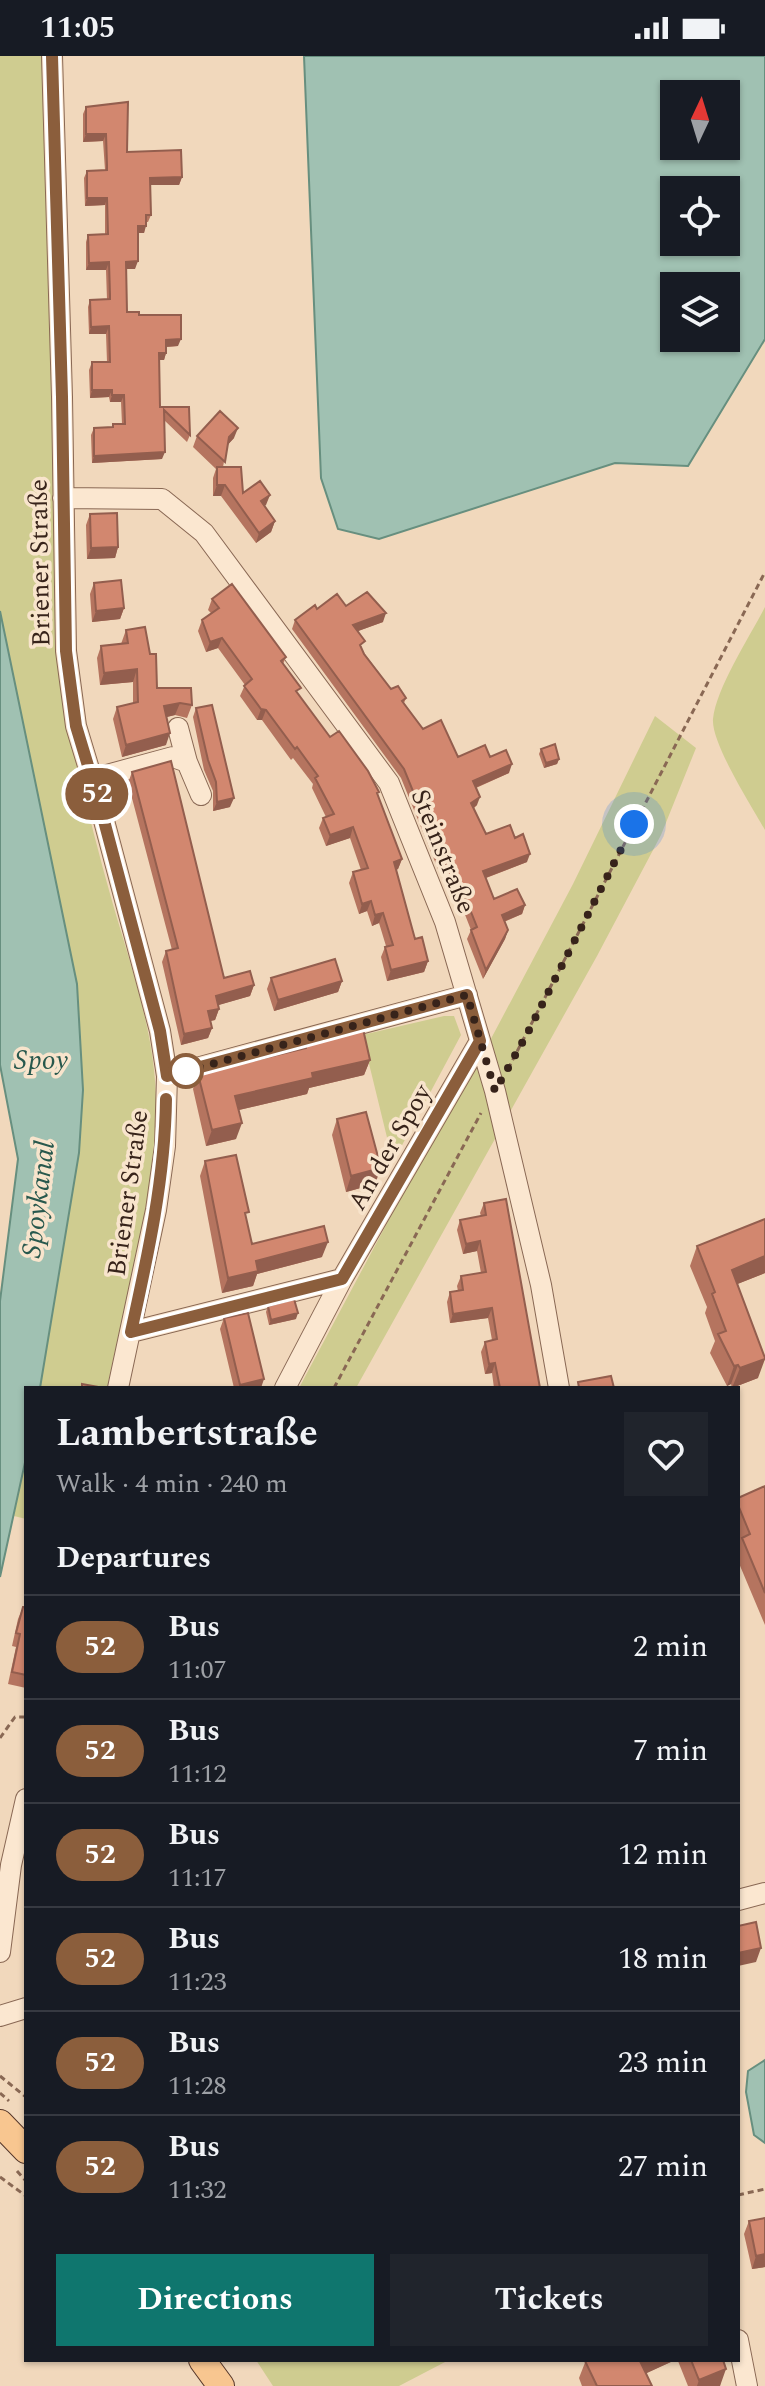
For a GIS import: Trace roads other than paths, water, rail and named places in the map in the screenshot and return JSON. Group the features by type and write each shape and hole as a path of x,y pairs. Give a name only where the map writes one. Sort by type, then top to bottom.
{"main road":[{"path":"0,2123 24,2148"},
{"path":"203,2362 221,2386"}],"street":[{"name":"Briener Straße","path":"52,56 66,651 76,726 160,1031 167,1076 165,1146 156,1210 118,1386"},
{"name":"Steinstraße","path":"63,498 162,499 204,533 389,783 445,922 495,1091 541,1285 559,1386"},
{"path":"178,728 187,762 201,795"},
{"path":"92,779 173,757 187,762"},
{"path":"167,1076 467,995"},
{"name":"An der Spoy","path":"286,1386 342,1279 480,1041"},
{"path":"131,1332 342,1279"},
{"path":"0,1952 11,1865 24,1808"},
{"path":"740,1899 765,1893"},
{"path":"0,2016 24,2009"},
{"path":"740,2350 747,2386"}],"water":[{"path":"304,56 765,56 765,339 688,466 615,463 379,539 338,529 321,478"},
{"name":"Spoy","path":"0,611 77,984 83,1090 79,1153 40,1386 24,1386 24,1467 0,1577 0,1301 18,1159 0,1065"},
{"path":"765,2060 765,2143 754,2135 746,2092 748,2071"}],"water label":[{"name":"Spoykanal","path":"37,1199"}]}
